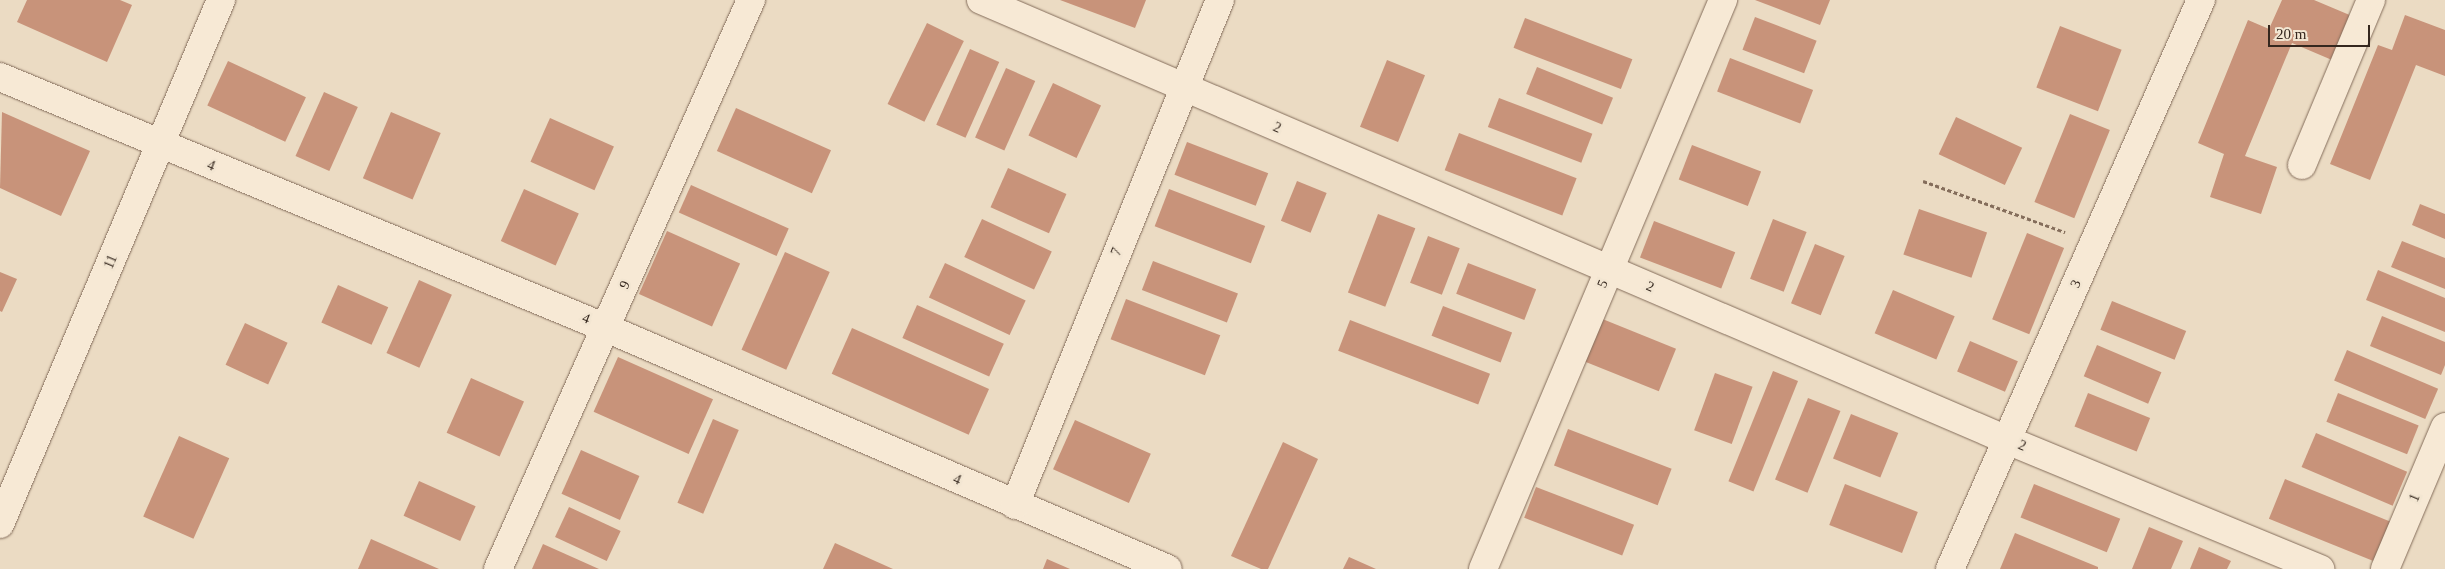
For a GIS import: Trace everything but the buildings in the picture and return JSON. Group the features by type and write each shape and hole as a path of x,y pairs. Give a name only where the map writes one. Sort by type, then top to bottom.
{"street":[{"name":"11","path":"0,524 221,0"},
{"name":"9","path":"498,569 751,0"},
{"name":"2","path":"981,0 1184,89 2007,440 2320,569"},
{"name":"7","path":"1015,505 1220,0"},
{"name":"5","path":"1484,569 1724,0"},
{"name":"3","path":"1950,569 2202,0"},
{"path":"2302,165 2371,0"},
{"name":"4","path":"0,77 160,145 606,328 1168,569"},
{"name":"1","path":"2385,569 2445,427"}],"path":[{"path":"1924,181 2094,242"}]}
